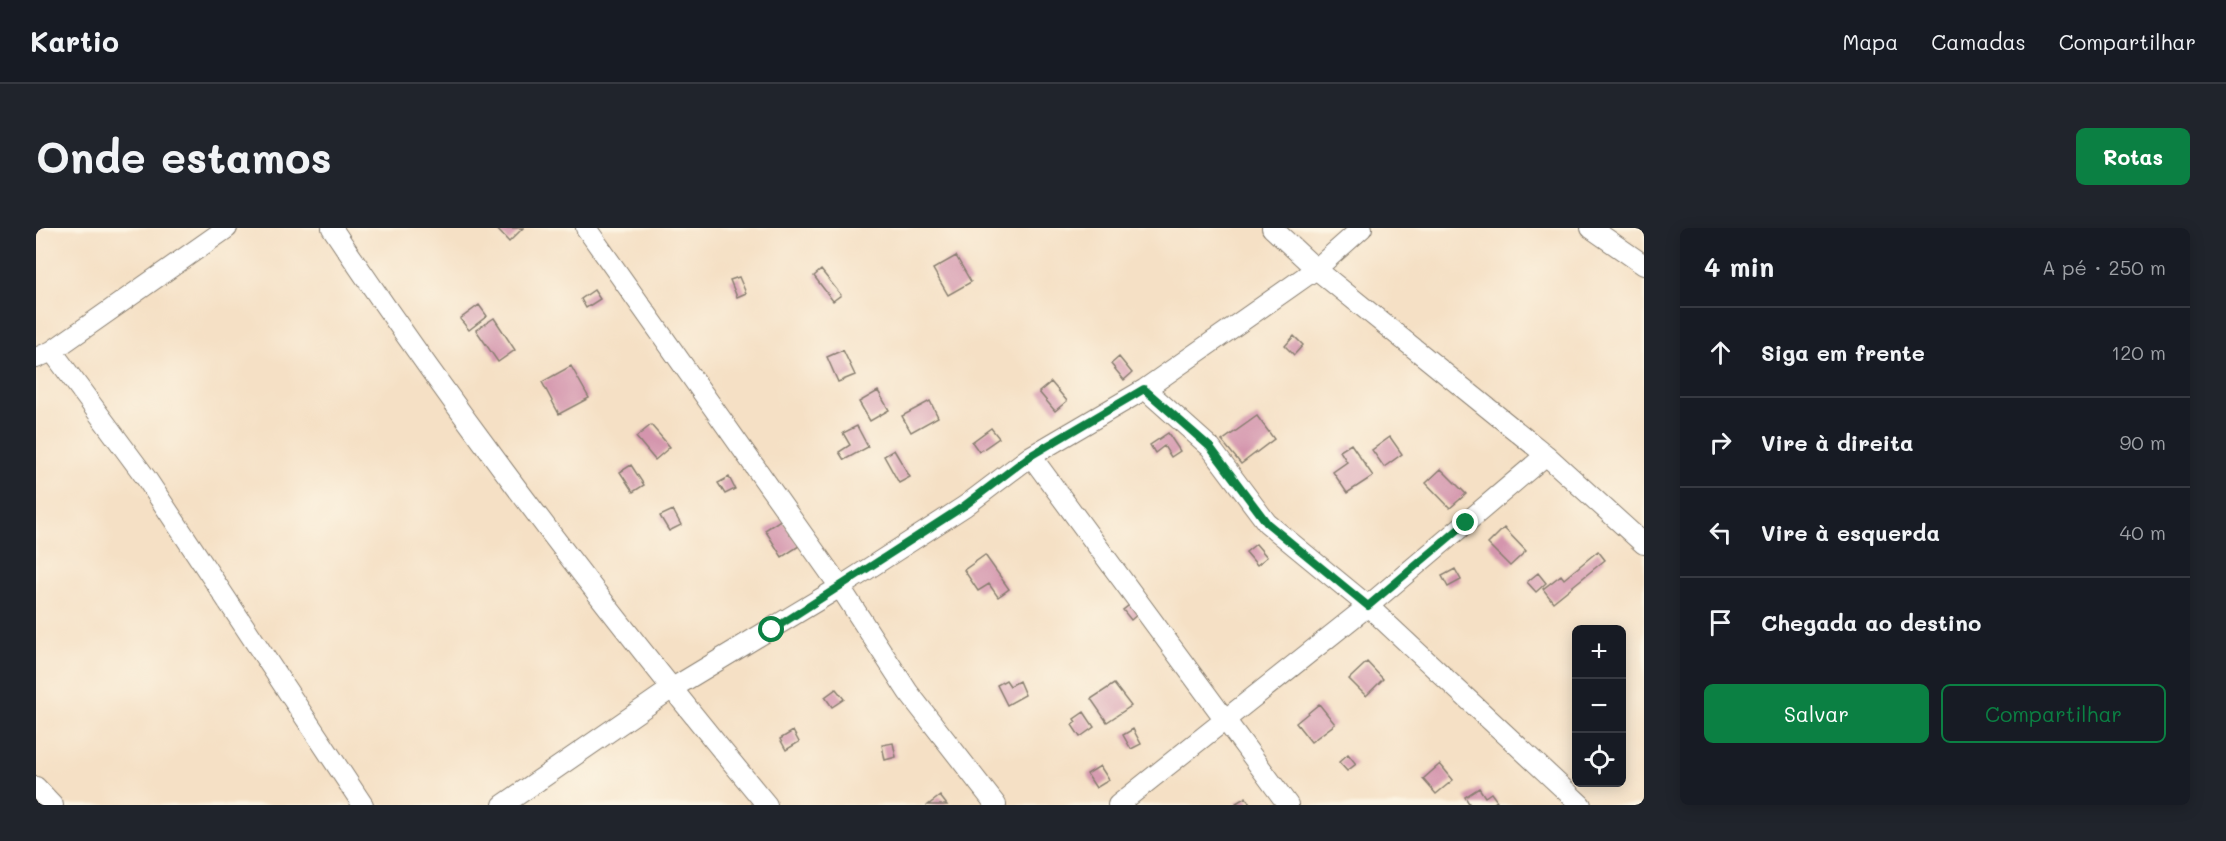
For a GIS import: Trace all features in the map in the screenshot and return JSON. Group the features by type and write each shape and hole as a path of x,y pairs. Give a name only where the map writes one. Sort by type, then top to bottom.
{"street":[{"path":"227,228 44,355 146,477 363,805"},
{"path":"332,228 415,352 560,548 671,689 767,805"},
{"path":"586,228 840,587 908,692 996,805"},
{"path":"1272,228 1316,269 1546,454 1644,544"},
{"path":"502,805 671,689 840,587 964,506 1030,456 1144,389 1316,269 1362,228"},
{"path":"1591,228 1644,265"},
{"path":"1144,389 1210,447 1267,523 1368,606 1581,805"},
{"path":"1118,805 1368,606 1546,454"},
{"path":"1030,456 1288,805"},
{"path":"36,787 53,805"}],"building":[{"path":"496,228 523,228 509,242"},
{"path":"956,256 971,282 948,295 933,269"},
{"path":"821,270 841,295 833,301 814,276"},
{"path":"739,277 746,293 737,297 730,280"},
{"path":"594,290 600,299 586,308 581,299"},
{"path":"479,305 487,316 469,330 460,319"},
{"path":"494,318 515,350 498,362 476,330"},
{"path":"1294,336 1303,345 1294,355 1285,346"},
{"path":"843,350 855,375 838,382 827,357"},
{"path":"1119,357 1132,373 1124,380 1111,364"},
{"path":"571,366 589,398 559,414 542,382"},
{"path":"1051,382 1067,401 1055,411 1039,392"},
{"path":"878,391 889,410 870,421 859,402"},
{"path":"930,401 938,417 911,432 902,416"},
{"path":"1257,416 1274,439 1241,464 1222,441"},
{"path":"651,425 670,447 655,460 636,437"},
{"path":"857,426 868,447 844,460 839,452 850,445 843,433"},
{"path":"991,428 999,438 979,452 972,442"},
{"path":"1168,433 1180,451 1171,457 1164,446 1155,453 1150,445"},
{"path":"1390,437 1402,454 1384,467 1372,450"},
{"path":"1351,444 1373,476 1347,493 1333,472 1347,462 1340,451"},
{"path":"894,450 910,477 899,483 884,456"},
{"path":"631,465 644,485 633,492 620,472"},
{"path":"1441,469 1466,494 1450,508 1426,483"},
{"path":"729,477 735,489 725,494 718,483"},
{"path":"673,510 681,525 669,531 660,516"},
{"path":"782,519 799,546 782,557 765,530"},
{"path":"1504,528 1526,551 1510,566 1488,544"},
{"path":"1256,544 1267,557 1257,565 1246,552"},
{"path":"1598,551 1605,560 1553,602 1543,589 1561,575 1564,579"},
{"path":"985,555 1009,589 998,597 989,584 978,591 964,570"},
{"path":"1455,569 1461,580 1448,587 1442,576"},
{"path":"1538,573 1546,583 1536,592 1527,582"},
{"path":"1132,603 1139,613 1131,620 1123,610"},
{"path":"1367,662 1383,679 1366,696 1349,679"},
{"path":"1006,680 1010,686 1019,681 1025,695 1007,705 997,685"},
{"path":"1114,684 1131,706 1107,722 1091,699"},
{"path":"836,689 844,699 832,707 825,697"},
{"path":"1319,704 1335,724 1311,742 1296,723"},
{"path":"1084,712 1094,727 1080,737 1072,725 1076,722 1074,719"},
{"path":"1133,729 1141,744 1131,749 1123,735"},
{"path":"793,731 799,742 786,750 780,739"},
{"path":"893,743 896,757 885,760 882,745"},
{"path":"1348,754 1356,764 1347,771 1339,762"},
{"path":"1440,764 1453,780 1436,794 1423,779"},
{"path":"1100,766 1109,780 1096,788 1087,774"},
{"path":"1479,788 1485,797 1491,793 1497,801 1491,805 1470,805 1465,797"},
{"path":"940,796 947,805 928,805"},
{"path":"1246,797 1250,805 1237,805 1236,803"}],"route":[{"path":"772,630 964,506 1030,456 1144,389 1210,447 1267,523 1368,606 1466,523"}]}
